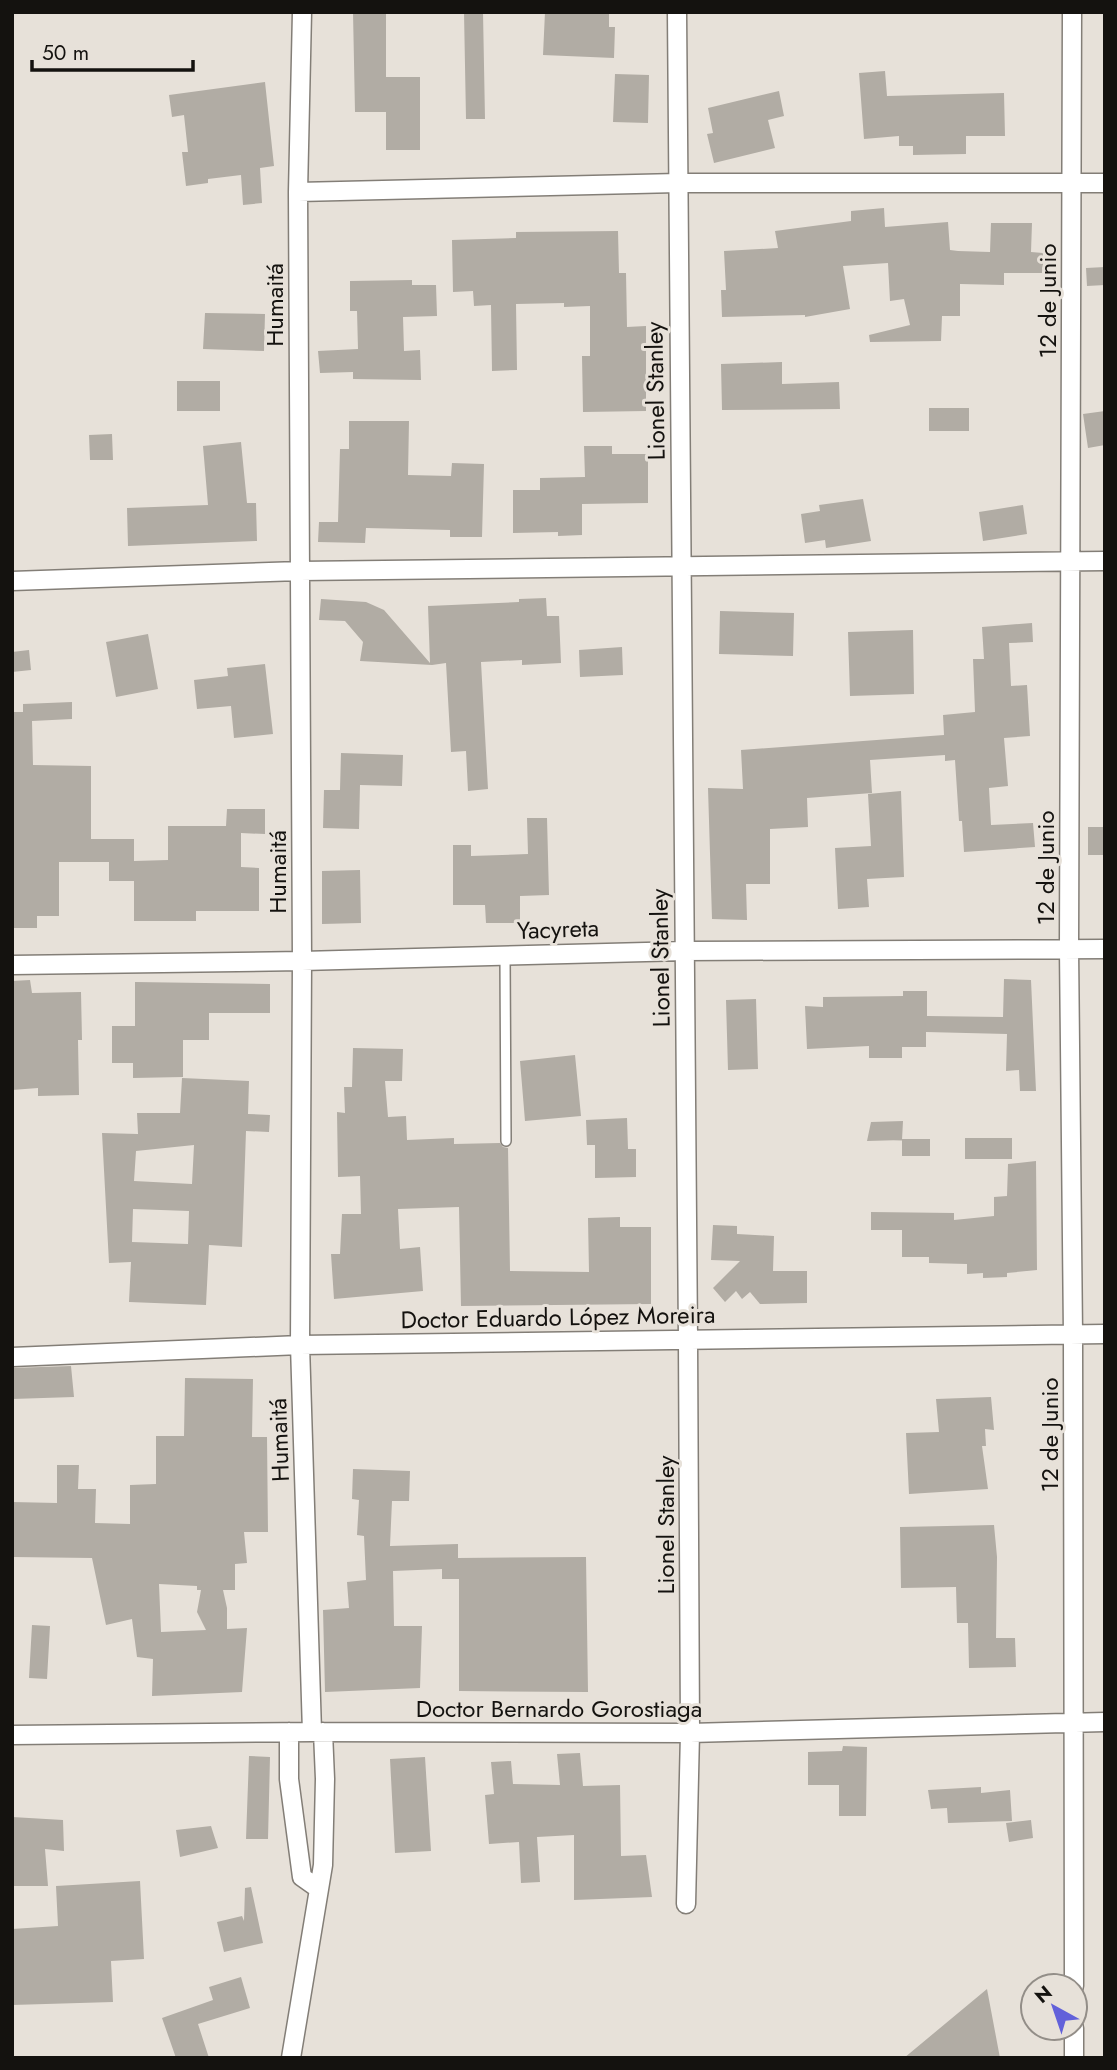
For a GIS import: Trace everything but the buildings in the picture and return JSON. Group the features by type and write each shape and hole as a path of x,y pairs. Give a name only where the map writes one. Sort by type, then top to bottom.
{"street":[{"name":"Humaitá","path":"291,2058 323,1865 325,1779 317,1732 300,1345 302,961 298,192 302,12"},
{"name":"Lionel Stanley","path":"677,12 690,1733 686,1904"},
{"name":"12 de Junio","path":"1072,12 1069,949 1073,1335 1074,1972"},
{"path":"298,192 678,183 1105,183"},
{"path":"12,581 300,571 1105,561"},
{"name":"Yacyreta","path":"12,965 685,951 1105,949"},
{"name":"Doctor Eduardo López Moreira","path":"12,1357 300,1345 1105,1334"},
{"name":"Doctor Bernardo Gorostiaga","path":"12,1734 690,1733 1105,1722"},
{"path":"289,1732 289,1779 302,1877 319,1889"}],"lane":[{"path":"505,955 506,1141"}]}
